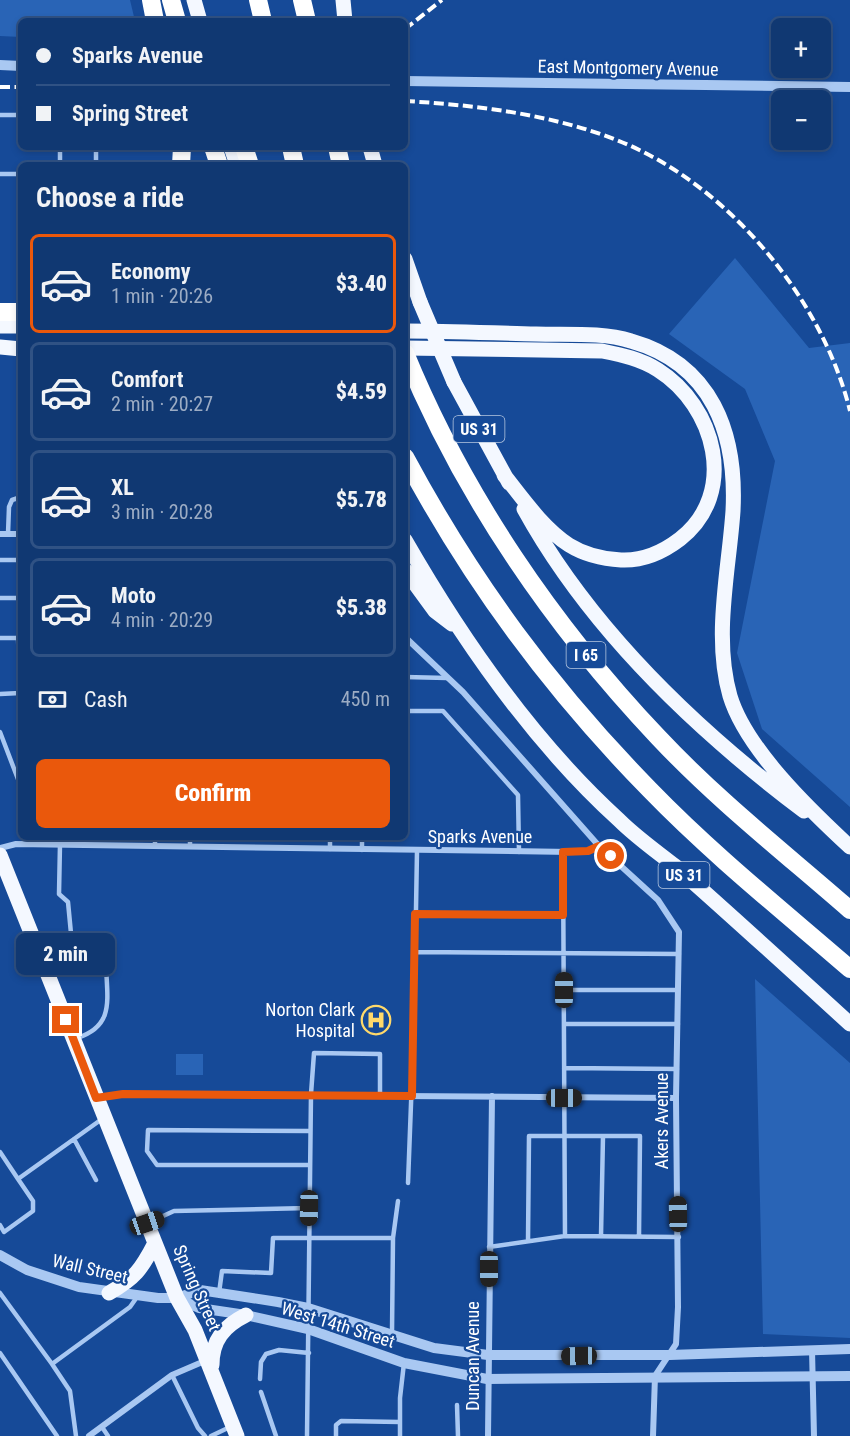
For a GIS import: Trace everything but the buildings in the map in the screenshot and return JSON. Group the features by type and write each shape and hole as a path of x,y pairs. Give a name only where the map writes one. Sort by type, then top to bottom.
{"highway":[{"path":"151,0 154,18"},
{"path":"171,0 176,18"},
{"path":"258,0 262,18"},
{"path":"302,0 306,18"},
{"path":"0,312 18,312"},
{"name":"I 65","path":"408,360 454,456 505,543 602,675 660,739 723,799 850,910"},
{"name":"I 65","path":"408,463 500,615 566,699 650,791 704,842 850,969"},
{"path":"408,477 422,489"}],"main road":[{"path":"194,0 199,18"},
{"path":"343,0 345,18"},
{"name":"US 31","path":"408,268 454,382 504,475 543,543 611,633 705,729 784,796 846,843"},
{"path":"0,326 18,326"},
{"path":"408,331 585,335 629,340 675,359 694,375 717,409 725,429 730,453 733,509 723,626 730,696 755,745 779,775 846,843"},
{"path":"0,346 18,343"},
{"path":"0,346 18,349"},
{"path":"408,348 602,351 636,359 658,369 689,396 708,427 714,454 715,472 711,491 697,521 673,544 632,560 602,558 586,554 568,544 527,504 504,475"},
{"name":"US 31","path":"408,545 456,626 525,719 618,820 674,866 850,1024"},
{"path":"408,574 435,611 456,626"},
{"name":"Spring Street","path":"0,855 177,1298 195,1330 234,1431"},
{"path":"109,1293 139,1273 155,1243"},
{"path":"209,1366 212,1349 218,1339 233,1321 246,1315"}],"street":[{"path":"0,65 18,66"},
{"name":"East Montgomery Avenue","path":"408,81 850,87"},
{"path":"0,534 18,534"},
{"path":"408,641 448,678 599,846"},
{"name":"Sparks Avenue","path":"0,848 37,841 60,844 417,852 563,852 588,851 599,846"},
{"name":"Akers Avenue","path":"599,846 658,900 679,932 676,1098 679,1237 676,1344 656,1376"},
{"path":"96,1098 123,1094 676,1098"},
{"name":"Duncan Avenue","path":"488,1436 492,1096"},
{"name":"Wall Street","path":"0,1255 59,1282 109,1293 177,1298"},
{"name":"West 14th Street","path":"177,1298 200,1290 308,1308 434,1348 488,1355 670,1355 850,1349"},
{"name":"West 14th Street","path":"177,1298 199,1308 246,1315 308,1329 404,1362 487,1379 850,1376"},
{"path":"812,1350 814,1436"},
{"path":"89,1436 172,1375 209,1366"},
{"path":"653,1436 656,1376"}],"lane":[{"path":"0,115 18,116"},
{"path":"0,174 18,174"},
{"path":"9,534 9,507 12,500 18,498"},
{"path":"0,560 18,560"},
{"path":"0,598 18,598"},
{"path":"0,638 18,638"},
{"path":"408,677 448,678"},
{"path":"0,694 18,693"},
{"path":"408,711 443,711 518,795 519,852"},
{"path":"0,732 18,779"},
{"path":"109,845 110,840"},
{"path":"154,840 155,846"},
{"path":"190,840 190,846"},
{"path":"330,840 330,849"},
{"path":"362,840 362,850"},
{"path":"60,844 59,894 68,902 74,953 80,961 106,965 107,1007 102,1024 90,1034 74,1039"},
{"path":"408,1183 417,852"},
{"path":"563,852 565,1236"},
{"path":"415,914 563,915"},
{"path":"414,952 679,954"},
{"path":"44,963 74,953"},
{"path":"564,990 678,990"},
{"path":"564,1024 678,1024"},
{"path":"307,1436 310,1131 314,1053 380,1054 380,1096"},
{"path":"564,1068 677,1069"},
{"path":"18,1179 104,1118"},
{"path":"310,1131 148,1130 147,1151 157,1165 310,1166"},
{"path":"528,1241 529,1136 640,1136 639,1236"},
{"path":"601,1236 603,1136"},
{"path":"74,1139 96,1180"},
{"path":"0,1152 33,1201 33,1211 0,1237"},
{"path":"392,1336 393,1238 399,1201"},
{"path":"147,1223 174,1211 309,1208"},
{"path":"0,1226 4,1232"},
{"path":"489,1248 565,1236 679,1237"},
{"path":"219,1293 222,1271 271,1273 273,1238 393,1238"},
{"path":"0,1293 70,1391 76,1436"},
{"path":"52,1364 130,1307 136,1296"},
{"path":"260,1379 261,1362 266,1354 279,1350 309,1353"},
{"path":"0,1353 57,1436"},
{"path":"400,1436 404,1362"},
{"path":"172,1375 198,1428 205,1436"},
{"path":"261,1392 276,1436"},
{"path":"457,1405 458,1436"},
{"path":"336,1436 336,1425 341,1421 400,1422"},
{"path":"102,1427 108,1436"},
{"path":"211,1436 234,1431"}],"shaded area":[{"path":"0,0 130,0 134,18 18,18 18,37 0,36"},
{"path":"735,258 809,348 850,343 850,807 762,729 737,653 775,461 745,389 669,334"},
{"path":"755,979 850,1063 850,1338 763,1334"},
{"path":"176,1054 203,1054 203,1075 176,1075"}],"railway":[{"path":"408,27 442,0"},
{"path":"0,87 18,87"},
{"path":"408,101 511,112 589,130 655,158 694,183 730,213 763,248 792,286 817,326 836,368 850,411"}],"place":[{"name":"Norton Clark Hospital","path":"376,1020"}],"route":[{"path":"66,1020 96,1098 123,1094 412,1096 415,914 563,915 563,852 588,851 599,846 611,856"}]}
